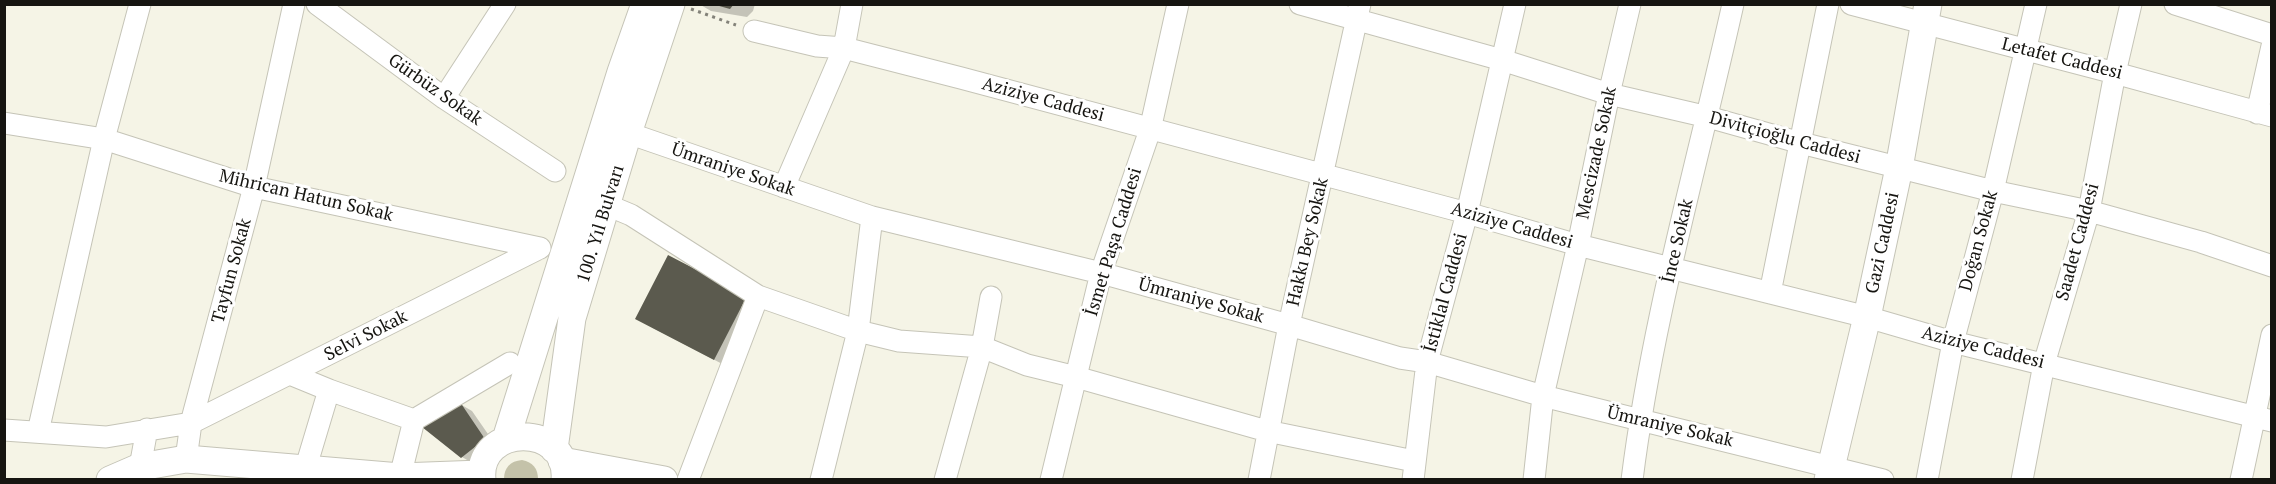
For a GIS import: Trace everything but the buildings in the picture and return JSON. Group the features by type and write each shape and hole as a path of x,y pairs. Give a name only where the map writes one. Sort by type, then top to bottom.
{"main road":[{"name":"100. Yıl Bulvarı","path":"506,439 621,72 645,4"},
{"name":"100. Yıl Bulvarı","path":"560,463 572,318 628,134 680,6"},
{"name":"Gazi Caddesi","path":"1829,472 1867,317 1899,168 1926,14"},
{"path":"110,480 140,467 186,459 400,477 482,477 485,460 492,449 506,439 531,436 543,441 560,463 664,480"}],"street":[{"path":"38,432 104,139 140,4"},
{"name":"Tayfun Sokak","path":"186,459 191,423 254,187 294,4"},
{"name":"Gürbüz Sokak","path":"317,4 444,98 555,171"},
{"path":"444,98 506,4"},
{"path":"784,187 844,48 852,4"},
{"name":"İsmet Paşa Caddesi","path":"1051,480 1101,273 1150,130 1178,4"},
{"name":"Divitçioğlu Caddesi","path":"1300,4 1359,12 1609,94 1708,117 1993,191 2089,211 2201,242 2271,266"},
{"name":"İstiklal Caddesi","path":"1414,470 1427,363 1467,213 1515,4"},
{"name":"Mescizade Sokak","path":"1534,480 1543,396 1630,4"},
{"name":"İnce Sokak","path":"1632,480 1639,419 1671,268 1733,4"},
{"path":"1770,293 1828,4"},
{"name":"Letafet Caddesi","path":"1851,4 1926,14 2024,50 2264,115"},
{"name":"Doğan Sokak","path":"1927,480 1953,342 1993,191 2036,4"},
{"name":"Saadet Caddesi","path":"2022,480 2044,364 2089,211 2115,73 2131,4"},
{"path":"2175,4 2271,35"},
{"name":"Hakkı Bey Sokak","path":"1259,480 1289,325 1359,12"},
{"name":"Aziziye Caddesi","path":"754,31 817,45 844,48 1324,174 1578,245 1867,317 1953,342 2264,419"},
{"path":"2264,115 2271,46"},
{"name":"Mihrican Hatun Sokak","path":"4,123 104,139 254,187 540,248"},
{"name":"Ümraniye Sokak","path":"628,134 872,217 1101,273 1400,358 1427,363 1543,396 1639,419 1829,472 1883,480"},
{"path":"607,205 631,215 758,296 858,331 899,341 982,347 1028,365 1076,376 1267,431 1414,470"},
{"path":"820,480 858,331 872,217"},
{"name":"Selvi Sokak","path":"191,423 540,248"},
{"path":"688,480 758,296"},
{"path":"945,480 982,347 991,297"},
{"path":"2241,480 2264,419 2271,335"},
{"path":"400,477 414,420 510,363"},
{"path":"290,374 414,420"},
{"path":"305,470 329,390"},
{"path":"4,430 106,437 191,423"},
{"path":"140,467 147,429"}],"path":[{"path":"680,6 754,31"}],"shaded area":[{"path":"522,460 534,467 538,479 504,479 508,466"}]}
